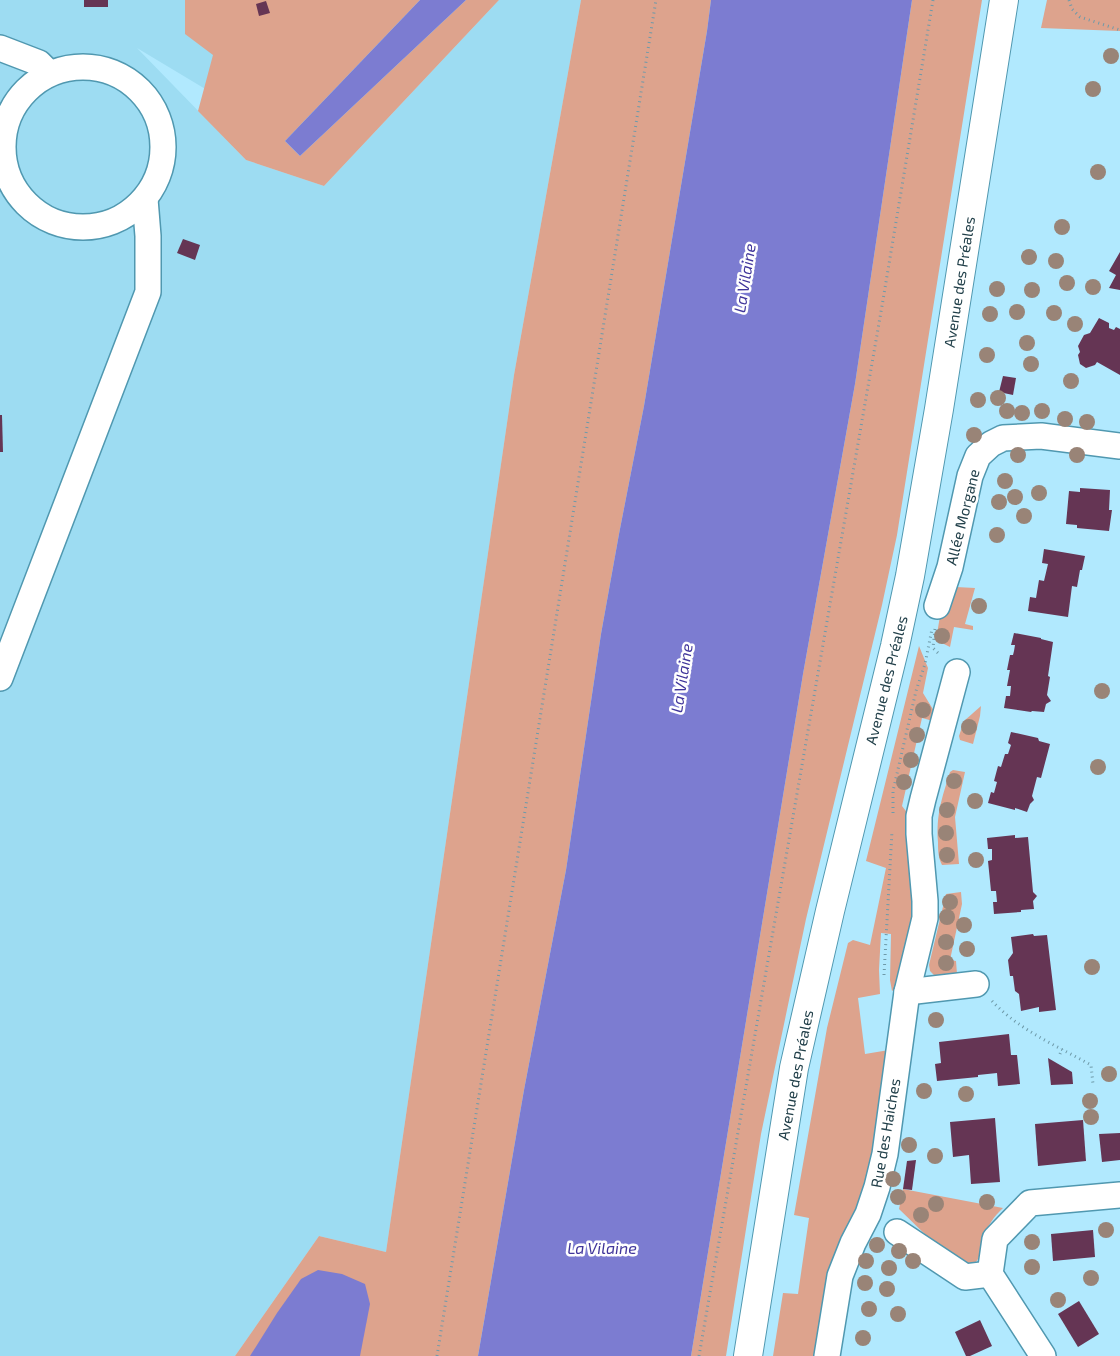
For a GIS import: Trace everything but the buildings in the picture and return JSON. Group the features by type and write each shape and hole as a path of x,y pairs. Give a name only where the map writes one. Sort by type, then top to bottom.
{"main road":[{"name":"Avenue des Préales","path":"748,1356 794,1068 910,576 939,409 1004,0"}],"street":[{"path":"0,48 39,63 49,73"},
{"path":"77,66 105,68 134,83 152,105 161,126 163,154 159,174 145,198 131,212 106,224 87,228 60,224 34,211 15,190 4,166 2,138 12,108 29,86 49,73 77,66"},
{"path":"0,678 148,292 148,236 145,198"},
{"name":"Allée Morgane","path":"937,606 950,567 970,476 978,456 991,444 1003,438 1041,436 1120,446"},
{"name":"Rue des Haiches","path":"828,1356 840,1276 868,1214 885,1154 907,992 925,918 919,816 957,672"},
{"path":"907,992 976,984"},
{"path":"1042,1356 990,1274 995,1239 1030,1203 1120,1195"},
{"path":"897,1232 965,1277 990,1274"}],"path":[{"path":"437,1356 656,0"},
{"path":"699,1356 881,316 933,0"},
{"path":"1070,0 1072,9 1080,17 1120,30"},
{"path":"937,606 933,648 957,672"},
{"path":"893,814 893,791 916,691 925,664 937,606"},
{"path":"885,977 892,824"},
{"path":"976,984 1003,1012 1024,1028 1091,1064 1093,1084"},
{"path":"1060,1054 1062,1049"}],"shaded area":[{"path":"0,0 316,0 217,96 137,48 246,160 324,186 499,0 581,0 514,375 386,1252 319,1236 235,1356 0,1356"},
{"path":"185,0 420,0 285,141 300,156 466,0 499,0 324,186 246,160 198,111 213,55 185,34"},
{"path":"581,0 711,0 644,406 601,634 566,870 524,1090 478,1356 235,1356 319,1236 386,1252 514,375"},
{"path":"912,0 982,0 897,535 882,605 806,919 761,1134 726,1356 691,1356 803,674 855,384"},
{"path":"1047,0 1120,0 1120,31 1041,28"},
{"path":"956,587 975,588 965,624 973,626 973,630 954,627 950,647 936,640 940,616"},
{"path":"919,646 928,668 923,693 934,711 933,721 922,718 902,806 909,815 913,910 895,989 892,991 890,980 891,934 881,933 880,994 858,998 865,1054 889,1050 876,1156 820,1356 773,1356 783,1293 798,1294 809,1218 794,1215 827,1028 848,943 853,940 870,945 886,868 866,861"},
{"path":"981,706 973,744 960,740 959,736 964,721"},
{"path":"953,770 965,772 955,817 959,864 942,865 938,851 939,814 950,772"},
{"path":"961,892 962,904 950,960 956,961 957,974 935,976 930,971 929,965 946,894"},
{"path":"903,1189 1003,1208 987,1230 983,1238 979,1258 974,1264 970,1266 933,1242 899,1209"}],"water":[{"path":"420,0 466,0 300,156 285,141"},
{"name":"La Vilaine","path":"711,0 912,0 855,384 803,674 691,1356 478,1356 524,1090 566,870 601,634 644,406"},
{"path":"318,1270 342,1274 365,1284 370,1304 360,1356 250,1356 301,1279"}]}
